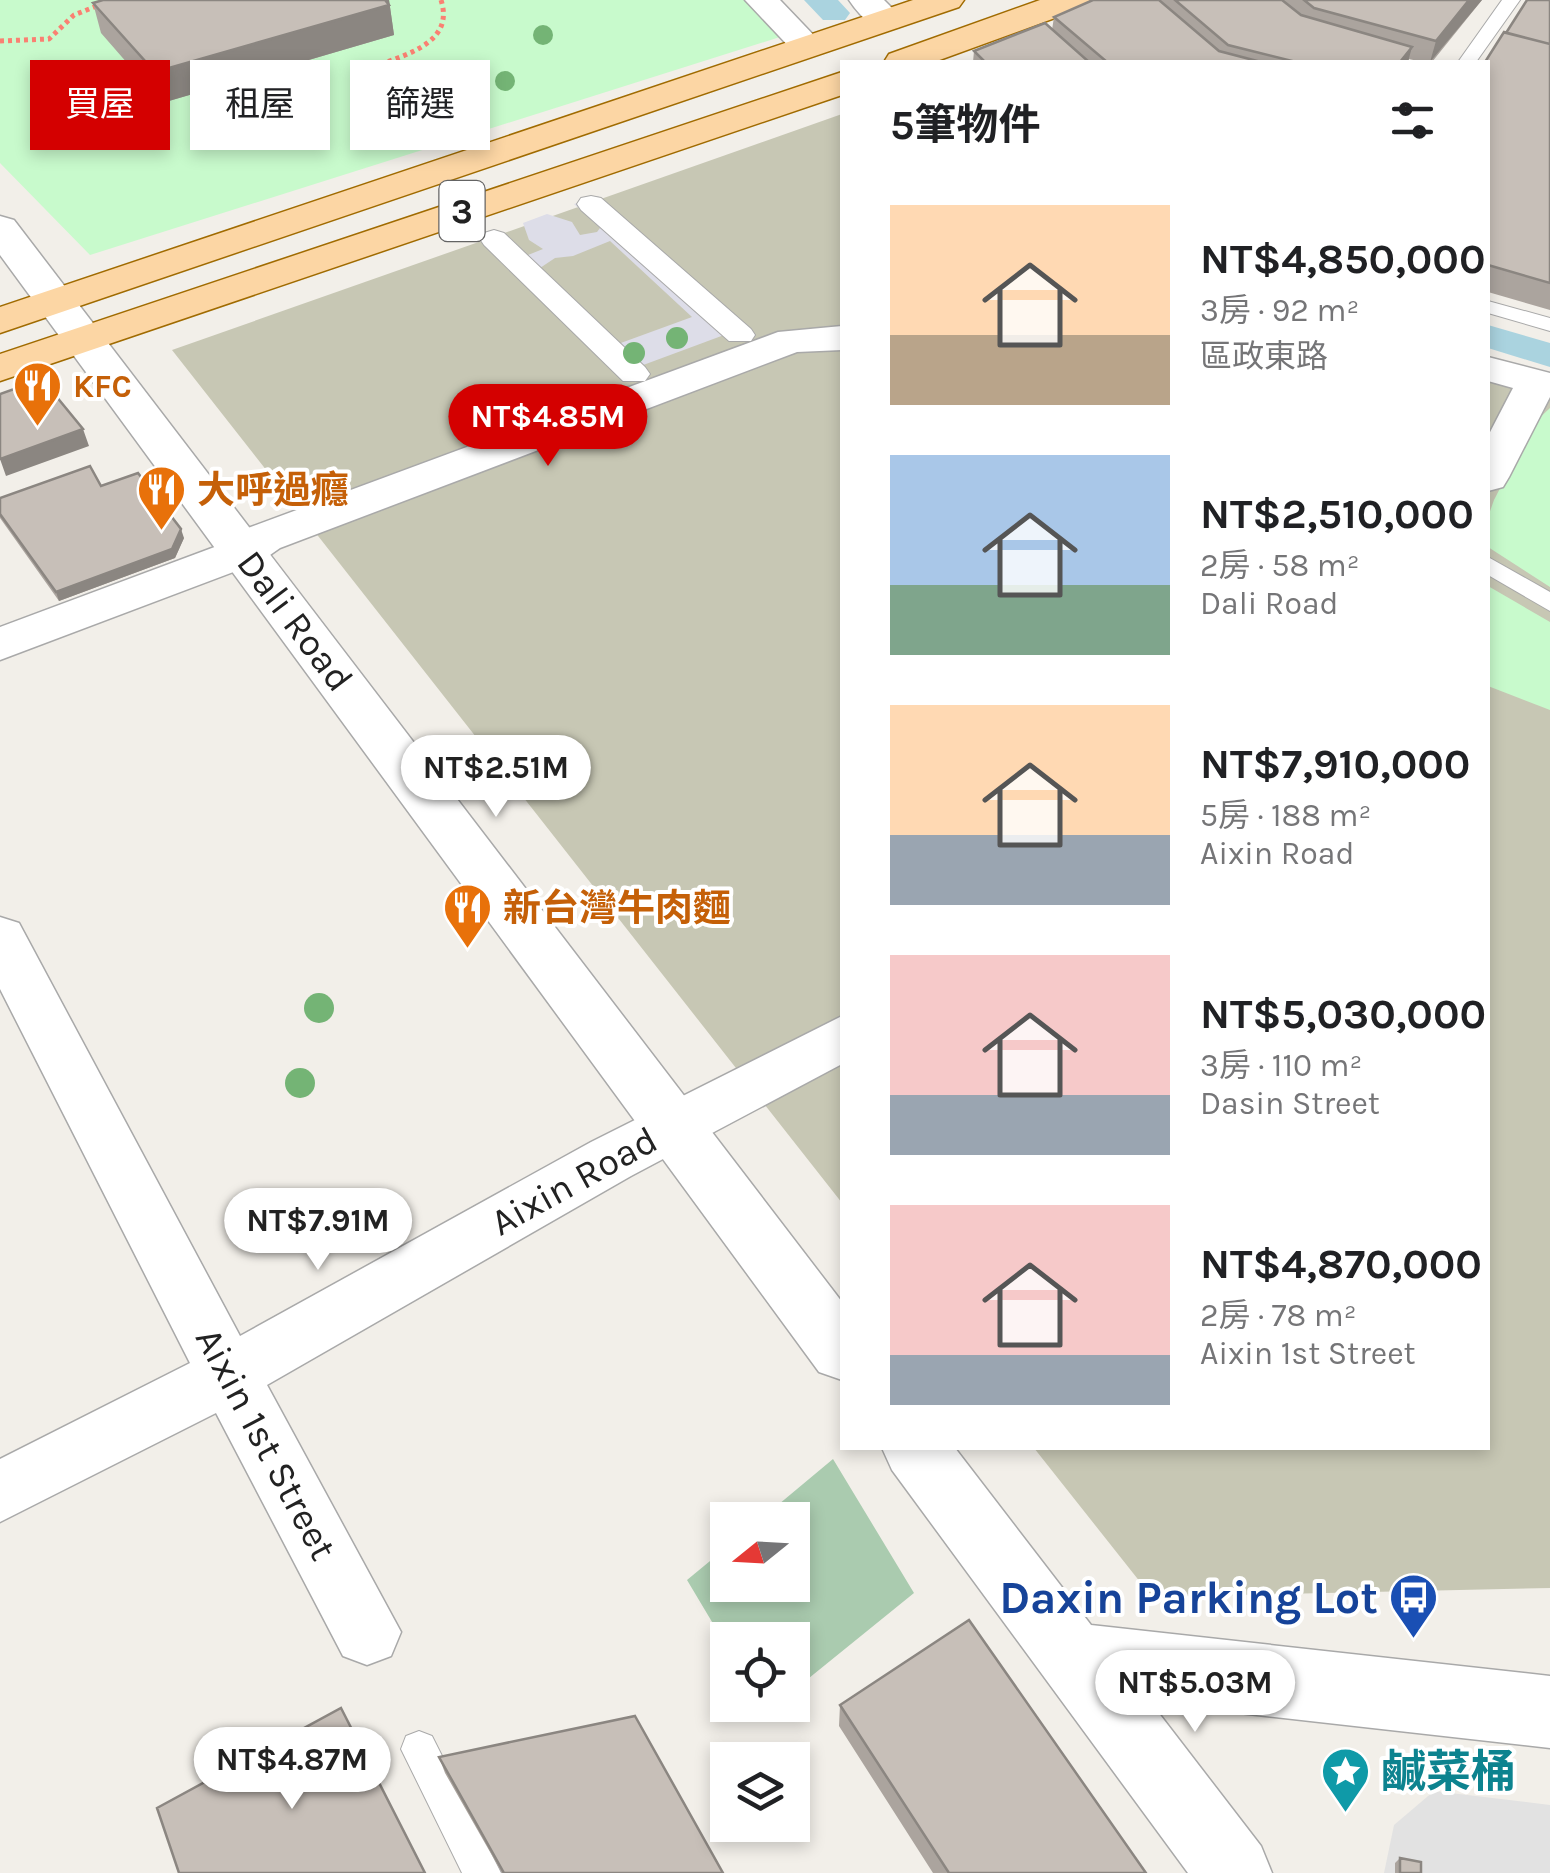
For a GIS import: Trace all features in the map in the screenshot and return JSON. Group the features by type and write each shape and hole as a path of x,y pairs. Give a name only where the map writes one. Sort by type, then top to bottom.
{"main road":[{"name":"3","path":"0,368 70,321 808,46 876,10 947,0"},
{"path":"923,60 1072,0"},
{"name":"3","path":"0,321 70,321 840,84"}],"street":[{"path":"761,0 808,46"},
{"path":"591,204 740,335"},
{"name":"Dali Road","path":"0,228 840,1348"},
{"path":"494,239 634,374"},
{"path":"0,644 244,552 264,538 792,340 840,338"},
{"path":"1490,370 1542,385 1490,474"},
{"name":"Aixin 1st Street","path":"8,971 367,1632"},
{"name":"Aixin Road","path":"0,1492 228,1375 673,1126 840,1039"},
{"path":"917,1450 1234,1873"},
{"path":"1074,1658 1550,1712"}],"lane":[{"path":"1468,60 1511,0"},
{"path":"1490,308 1550,324"},
{"path":"1490,566 1550,603"},
{"path":"419,1748 482,1873"}],"path":[{"path":"0,41 49,39 74,15 112,0"},
{"path":"390,60 434,40 444,25 446,9 441,0"}],"shaded area":[{"path":"840,115 840,1200 172,350"},
{"path":"598,196 743,328 619,374 523,257 543,249 529,240 523,223 547,214 572,222 580,235 597,232 600,228 574,204","holes":["610,241 692,317 618,344 540,268 555,258 573,256"]},
{"path":"1490,359 1550,376 1550,1588 1152,1597 1036,1450 1490,1450"},
{"path":"1434,1791 1550,1805 1550,1873 1384,1873 1394,1825"}],"green space":[{"path":"0,0 744,0 780,37 490,129 490,60 350,60 350,150 422,150 90,255 0,163"},
{"path":"1550,408 1550,587 1490,548 1490,511 1533,424"},
{"path":"1490,587 1550,622 1550,710 1490,687"},
{"path":"833,1459 914,1593 810,1677 810,1622 712,1622 687,1580 710,1561 710,1602 810,1602 810,1502 782,1502"}],"building":[{"path":"385,0 389,5 170,68 170,60 144,60 93,3"},
{"path":"1093,0 1159,0 1219,51 1253,60 1105,60 1054,17"},
{"path":"1175,0 1282,0 1301,15 1412,47 1402,60 1288,60 1228,45"},
{"path":"1304,0 1469,0 1436,41 1314,8"},
{"path":"1527,0 1550,0 1550,44 1506,33"},
{"path":"1045,23 1087,60 983,60 974,51"},
{"path":"1504,32 1550,44 1550,283 1490,266 1490,60 1486,60"},
{"name":"KFC","path":"42,379 83,429 0,459 0,394"},
{"path":"90,466 101,486 138,473 181,529 172,549 56,592 0,514 0,498"},
{"path":"969,1620 1146,1873 949,1873 840,1705"},
{"path":"341,1708 425,1873 179,1873 157,1808"},
{"path":"635,1716 723,1873 504,1873 439,1757"},
{"path":"1400,1858 1421,1862 1421,1873 1400,1873"}],"waterway":[{"path":"820,0 834,13"},
{"path":"1490,337 1550,355"}],"place":[{"name":"KFC","path":"38,428"},
{"name":"大呼過癮","path":"162,532"},
{"name":"新台灣牛肉麵","path":"468,950"},
{"name":"Daxin Parking Lot","path":"1413,1640"},
{"name":"鹹菜桶","path":"1346,1814"}]}
